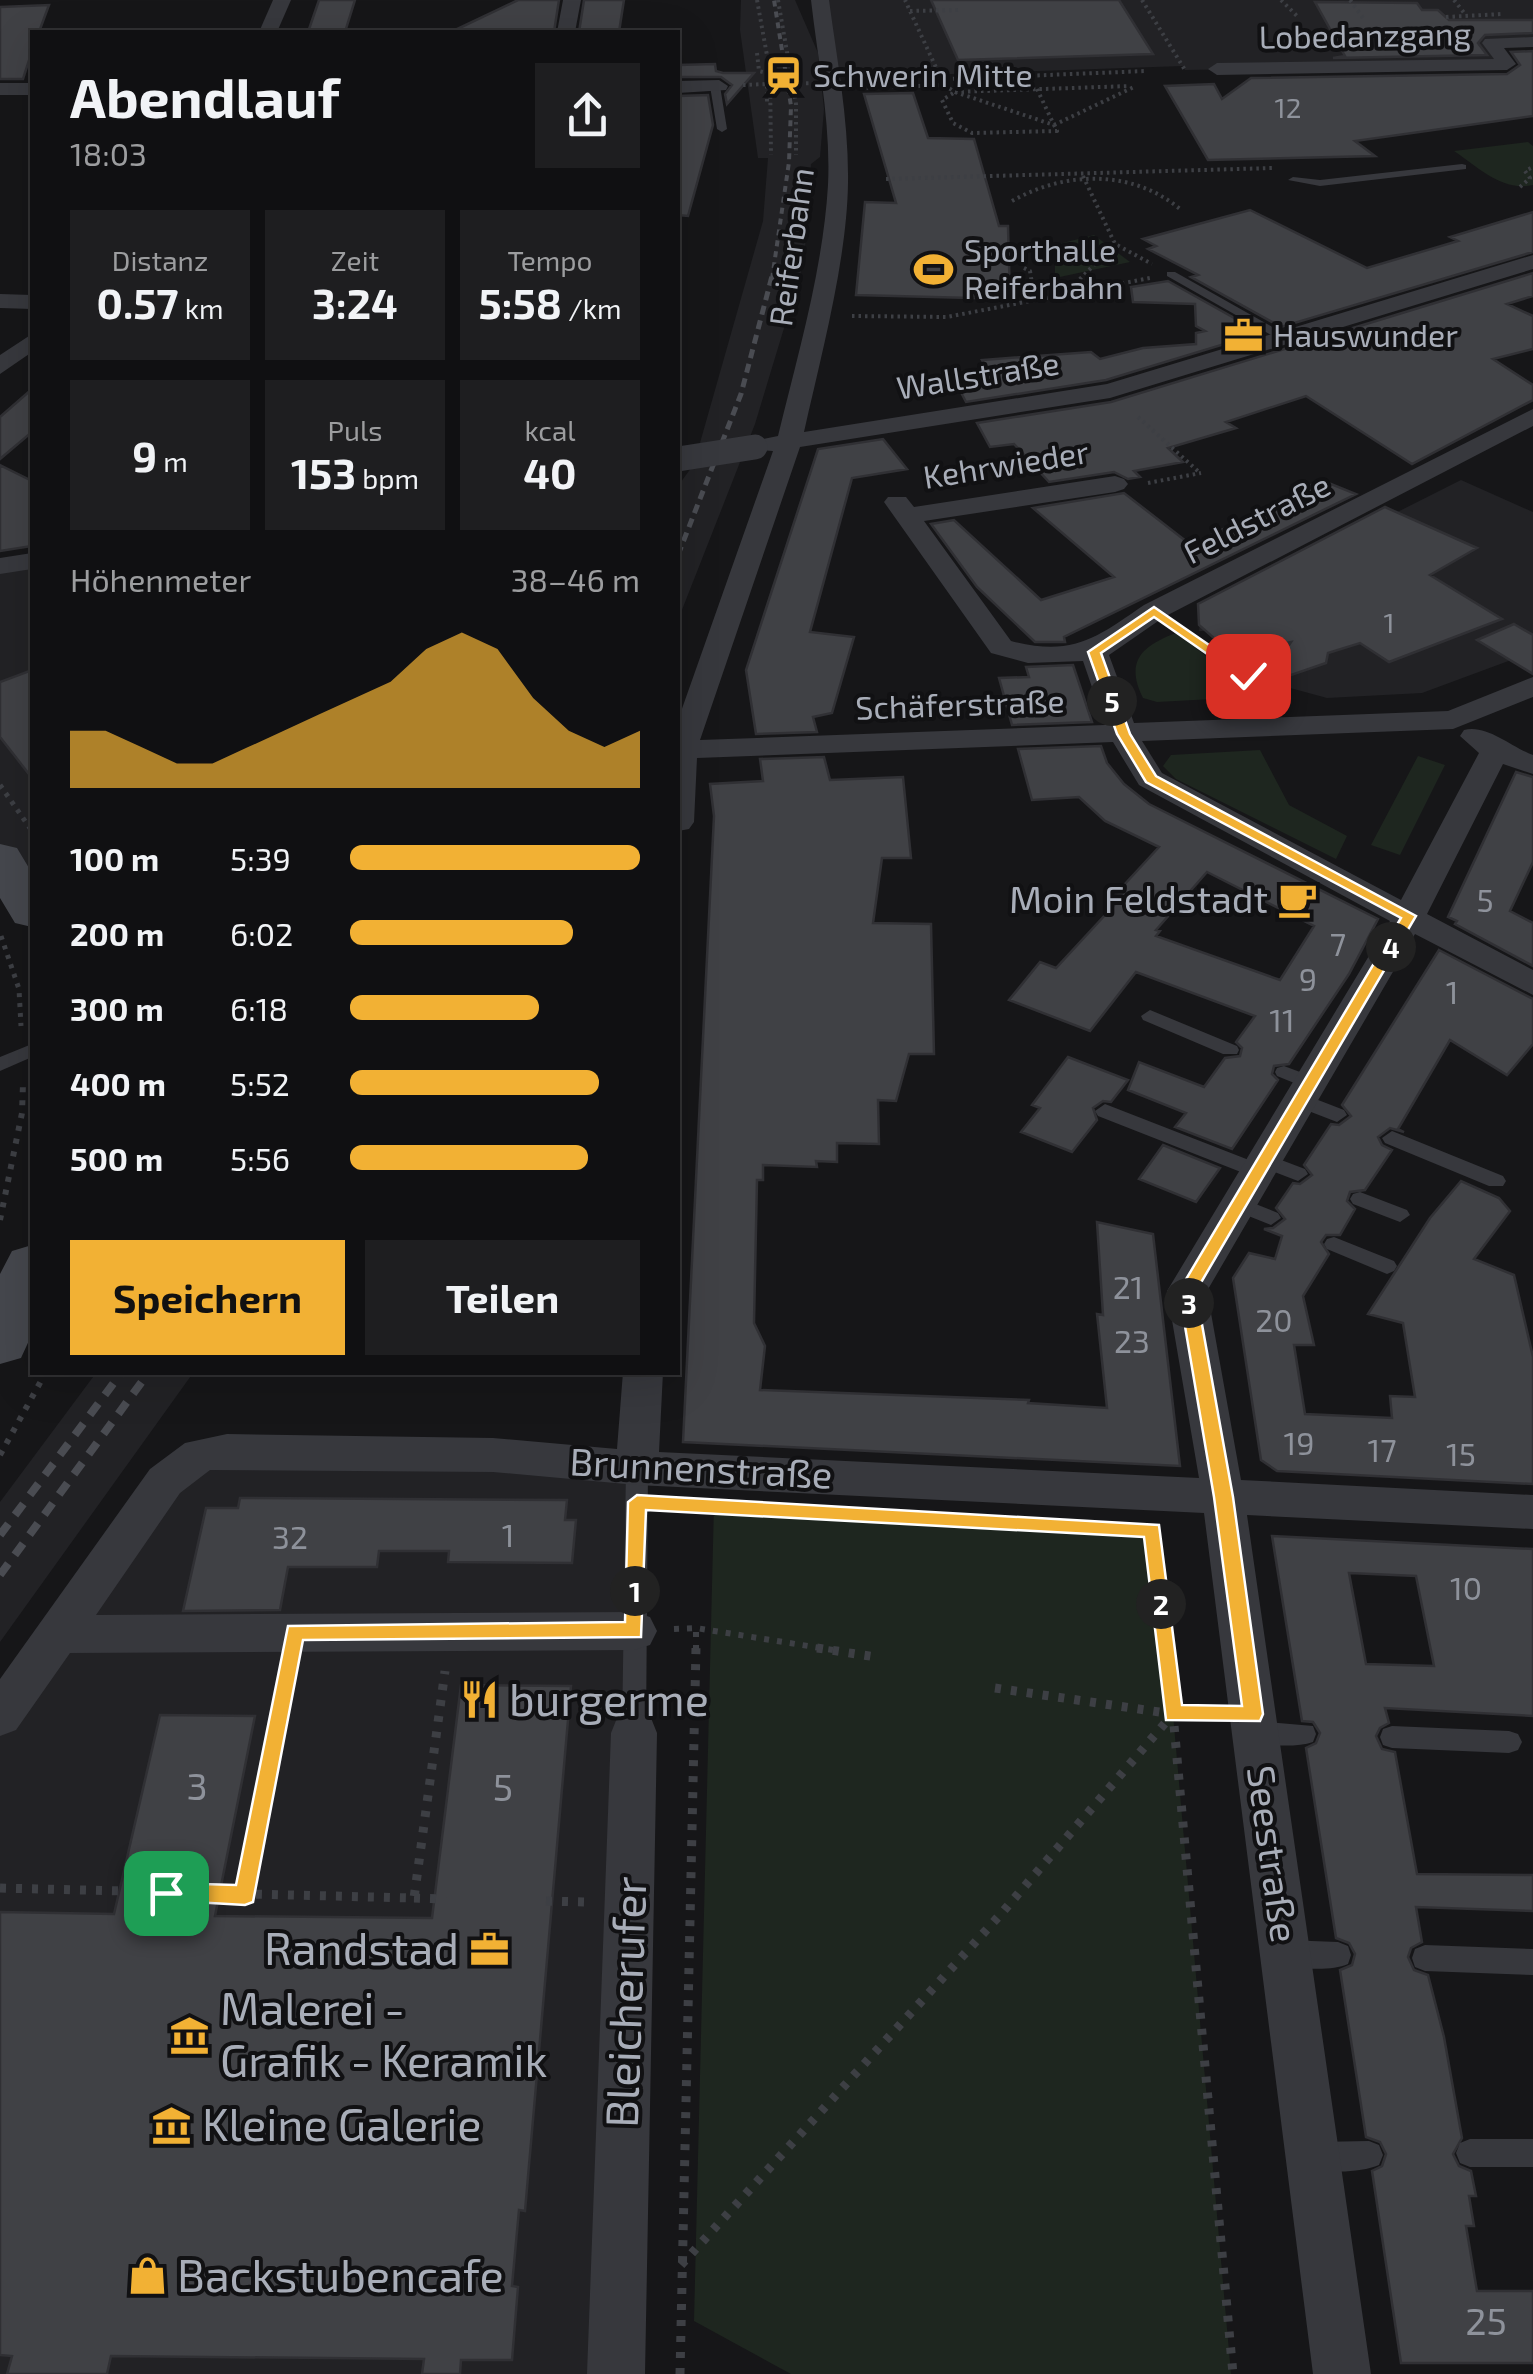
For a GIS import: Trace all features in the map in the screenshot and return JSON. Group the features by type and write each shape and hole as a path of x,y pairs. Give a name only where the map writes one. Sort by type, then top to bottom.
{"street":[{"path":"269,30 282,0"},
{"path":"566,30 572,0"},
{"name":"Reiferbahn","path":"680,786 682,750 789,442 820,315 838,188 837,136 820,0"},
{"name":"Lobedanzgang","path":"1216,68 1507,64 1491,43 1533,42"},
{"path":"680,86 717,86"},
{"path":"0,89 30,89"},
{"name":"Wallstraße","path":"680,459 1110,391 1533,262"},
{"path":"0,302 30,302"},
{"path":"0,367 30,343"},
{"name":"Feldstraße","path":"1094,652 1154,611 1533,416"},
{"name":"Kehrwieder","path":"1094,652 1028,654 1002,647 902,509 1115,484"},
{"path":"0,566 30,561"},
{"path":"1094,652 1123,734 1150,779 1533,984"},
{"name":"Schäferstraße","path":"682,750 1453,720 1533,686"},
{"path":"1453,720 1495,751 1533,765"},
{"name":"Seestraße","path":"1342,2374 1285,1953 1271,1727 1223,1497 1187,1291 1254,1211 1273,1168 1298,1085 1409,916 1495,751"},
{"path":"0,858 30,909"},
{"path":"0,1342 30,1271"},
{"path":"636,1468 643,1375"},
{"name":"Brunnenstraße","path":"0,1716 165,1481 200,1456 228,1452 494,1456 636,1468 1533,1512"},
{"path":"58,1634 634,1631"},
{"name":"Bleicherufer","path":"616,2374 634,1733"}],"lane":[{"path":"717,86 722,129"},
{"path":"1293,180 1320,182 1462,167"},
{"path":"1171,274 1284,337"},
{"path":"1150,1016 1230,1050"},
{"path":"0,1065 30,1051"},
{"path":"1298,1085 1337,1115"},
{"path":"1106,1111 1273,1168"},
{"path":"1392,1138 1496,1181"},
{"path":"1360,1199 1400,1215"},
{"path":"1334,1244 1388,1266"},
{"name":"Bleicherufer","path":"634,1733 636,1468"},
{"path":"1392,1737 1509,1742"},
{"path":"1285,1953 1338,1955"},
{"path":"1425,1958 1533,1962"},
{"path":"1470,2154 1533,2153"},
{"path":"1313,2156 1369,2155"}],"path":[{"path":"758,0 768,53 769,104"},
{"path":"778,0 796,104 796,155"},
{"path":"905,0 944,85"},
{"path":"1142,0 1185,70"},
{"path":"1280,0 1298,17"},
{"path":"1350,0 1363,18"},
{"path":"1454,0 1465,14"},
{"path":"910,11 958,10"},
{"path":"768,53 754,53 759,71 769,74"},
{"path":"768,86 1146,71"},
{"path":"757,73 769,74"},
{"path":"769,74 771,155"},
{"path":"849,88 944,85 955,92 1054,125 1136,86 1037,89 955,92 942,100 953,124 972,133 1057,131 1054,125 1037,89"},
{"path":"1520,187 1530,178 1526,170 1533,166"},
{"path":"886,180 1284,168"},
{"path":"1083,176 1114,244 1171,274"},
{"path":"1012,200 1045,184 1083,176 1135,185 1168,196 1180,209"},
{"path":"1064,296 1114,244"},
{"path":"1024,268 1030,272 1036,302"},
{"path":"842,316 947,317 1171,274"},
{"path":"1138,416 1201,473 1146,483"},
{"path":"1154,611 1248,676 1320,719 1324,727"},
{"path":"0,785 30,827"},
{"path":"0,1455 44,1375"},
{"path":"1132,1529 1152,1530 1173,1714 1233,2374"},
{"path":"680,2374 696,1628"},
{"path":"634,1631 696,1628 876,1657"},
{"path":"414,1898 452,1630"},
{"path":"245,1895 294,1632"},
{"path":"995,1688 1271,1727"},
{"path":"681,2266 1000,1915 1173,1714"},
{"path":"0,1888 166,1896 446,1899"}],"shaded area":[{"path":"741,0 795,0 818,53 824,109 820,157 811,164 804,262 755,424 680,615 680,483 694,464 763,221 768,158 758,158 740,30"},
{"path":"821,0 1533,0 1533,42 1492,43 1507,64 1185,70 1183,66 834,78"},
{"path":"1528,142 1533,146 1533,185 1501,182 1454,151"},
{"path":"1094,235 1130,262 1055,278 1055,245"},
{"path":"1461,480 1533,512 1533,652 1422,693 1327,698 1264,681 1206,631 1199,631 1201,616"},
{"path":"30,561 30,909 0,858 0,566"},
{"path":"1176,633 1249,689 1250,697 1157,702 1143,698 1136,674 1140,657 1154,644"},
{"path":"1260,750 1289,805 1347,836 1336,859 1176,779 1163,766 1171,755"},
{"path":"1418,756 1445,765 1400,855 1371,845"},
{"path":"95,1375 192,1375 0,1642 0,1502"},
{"path":"179,1468 637,1468 616,2374 0,2374 0,1716"},
{"path":"714,1504 1152,1530 1173,1714 1231,2374 791,2374 694,2321"}],"building":[{"path":"319,0 355,0 346,30 309,30"},
{"path":"518,0 559,0 554,30 455,30"},
{"path":"584,0 624,0 619,30 579,30"},
{"path":"931,0 1119,0 1153,54 958,60"},
{"path":"1315,2 1417,3 1422,10 1438,10 1449,20 1533,20 1533,33 1485,35 1478,43 1487,55 1333,58 1345,56"},
{"path":"49,5 40,30 30,30 30,57 23,79 0,79 0,7"},
{"path":"1533,51 1533,116 1355,141 1375,156 1208,160 1165,86 1214,84 1222,99 1251,78 1507,74 1520,65 1511,52"},
{"path":"715,64 716,71 723,73 754,73 727,104 725,94 732,85 721,77 680,77 680,65"},
{"path":"913,93 928,138 974,139 999,226 1008,226 1010,299 856,295 865,202 896,203 864,94"},
{"path":"708,95 713,125 688,216 680,215 680,96"},
{"path":"1250,210 1367,268 1458,241 1450,237 1533,212 1533,252 1281,327 1191,277 1198,275 1148,249 1156,246 1143,239"},
{"path":"1533,273 1533,296 1507,304 1533,316 1533,349 1493,359 1533,385 1533,400 1412,464 1306,396 1226,422 1236,428 1168,448 1183,462 1134,471 1140,477 1128,479 1114,472 1049,482 1014,444 990,447 977,423 1111,402"},
{"path":"1168,281 1261,333 1106,380 966,402 953,377 990,374 982,360 1091,352 1100,359 1143,348 1196,344 1196,333 1205,331 1196,326 1195,304 1133,302 1131,287"},
{"path":"30,391 30,434 0,459 0,417"},
{"path":"883,439 907,469 852,478 810,632 854,637 832,713 813,717 817,732 756,734 746,670 818,449"},
{"path":"0,465 30,480 30,546 0,551"},
{"path":"1321,480 1356,494 1064,637 1065,642 1035,642 977,587 931,524 954,520 1041,600 1114,577 1033,508 1124,493 1191,545 1243,519 1247,523 1267,507"},
{"path":"1385,507 1477,548 1430,575 1502,619 1389,662 1360,643 1328,653 1326,663 1262,685 1291,642 1232,654 1199,625 1198,604"},
{"path":"1514,624 1533,635 1533,674 1477,640"},
{"path":"1073,665 1092,722 1012,725 999,678 1029,677 1026,667"},
{"path":"30,671 30,775 0,737 0,682"},
{"path":"1101,746 1107,763 1124,784 1149,804 1378,919 1349,974 1289,1064 1274,1066 1272,1074 1278,1080 1232,1149 1175,1127 1186,1113 1128,1090 1139,1062 1204,1087 1225,1058 1240,1056 1242,1048 1236,1042 1255,1016 1136,972 1090,1031 1009,1000 1040,962 1056,968 1118,901 1111,899 1159,847 1105,821 1079,797 1032,800 1018,749","holes":["1207,872 1314,926 1280,980 1156,936 1160,931 1156,930"]},
{"path":"824,757 830,780 903,777 911,858 882,858 873,923 931,924 934,1054 909,1054 896,1101 878,1100 879,1144 837,1143 837,1162 816,1161 817,1167 763,1165 763,1180 757,1180 754,1323 765,1346 760,1390 1029,1400 1028,1403 1107,1408 1097,1314 1103,1315 1097,1222 1153,1234 1180,1466 683,1442 714,816 710,784 763,781 760,759"},
{"path":"1516,772 1533,777 1533,862 1510,911 1533,923 1533,966 1448,917"},
{"path":"1439,950 1533,999 1533,1044 1507,1075 1450,1040 1398,1129 1404,1132 1390,1128 1378,1137 1382,1145 1392,1150 1365,1190 1350,1192 1347,1201 1355,1209 1340,1235 1326,1235 1321,1242 1329,1254 1303,1296 1314,1345 1294,1345 1305,1414 1392,1418 1390,1396 1415,1397 1403,1323 1368,1314 1430,1218 1461,1181 1499,1198 1510,1211 1474,1259 1514,1275 1533,1357 1533,1484 1277,1471 1261,1460 1233,1278 1249,1253 1275,1259 1282,1236 1264,1229 1285,1219 1276,1208 1293,1183 1300,1184 1312,1175 1304,1165 1331,1124 1339,1125 1351,1116 1342,1105"},
{"path":"1068,1057 1128,1080 1111,1102 1103,1101 1093,1108 1097,1120 1072,1152 1021,1132 1040,1108 1032,1105"},
{"path":"1163,1145 1220,1168 1196,1202 1139,1179"},
{"path":"240,1498 567,1500 565,1520 576,1520 572,1563 448,1562 449,1551 379,1551 377,1567 288,1567 280,1610 183,1611 206,1508 238,1508"},
{"path":"1272,1536 1533,1549 1533,1716 1385,1708 1389,1723 1376,1736 1382,1749 1395,1752 1417,1874 1533,1875 1533,1911 1416,1907 1422,1942 1411,1948 1408,1957 1414,1970 1428,1975 1444,2037 1462,2138 1453,2154 1459,2166 1471,2171 1476,2196 1469,2196 1474,2226 1466,2226 1477,2291 1533,2291 1533,2363 1401,2363 1372,2171 1382,2166 1386,2154 1380,2142 1366,2137 1340,1970 1352,1965 1355,1954 1349,1943 1336,1938 1306,1748 1316,1743 1320,1733 1313,1722 1302,1721","holes":["1349,1573 1416,1576 1434,1666 1366,1664"]},
{"path":"461,1685 571,1686 525,2211 519,2210 512,2286 518,2287 512,2360 461,2360 460,2374 422,2374 424,2359 111,2356 107,2374 7,2374 12,2356 0,2355 0,1912 114,1914 160,1715 255,1716 215,1916 432,1918"}],"railway":[{"path":"772,279 789,162 791,106 774,0"},
{"path":"680,550 741,394 772,276"},
{"path":"0,1535 120,1375"},
{"path":"0,1575 147,1375"}],"place":[{"name":"Schwerin Mitte","path":"783,76"},
{"name":"Sporthalle Reiferbahn","path":"934,269"},
{"name":"Hauswunder","path":"1243,336"},
{"name":"Moin Feldstadt","path":"1298,900"},
{"name":"burgerme","path":"479,1700"},
{"name":"Randstad","path":"489,1949"},
{"name":"Malerei - Grafik - Keramik","path":"190,2035"},
{"name":"Kleine Galerie","path":"172,2125"},
{"name":"Backstubencafe","path":"147,2276"}],"route":[{"path":"166,1893 245,1895 294,1632 634,1631 637,1502 1152,1530 1173,1714 1253,1714 1223,1497 1187,1291 1409,916 1150,779 1123,734 1094,652 1154,611 1248,676"}]}
